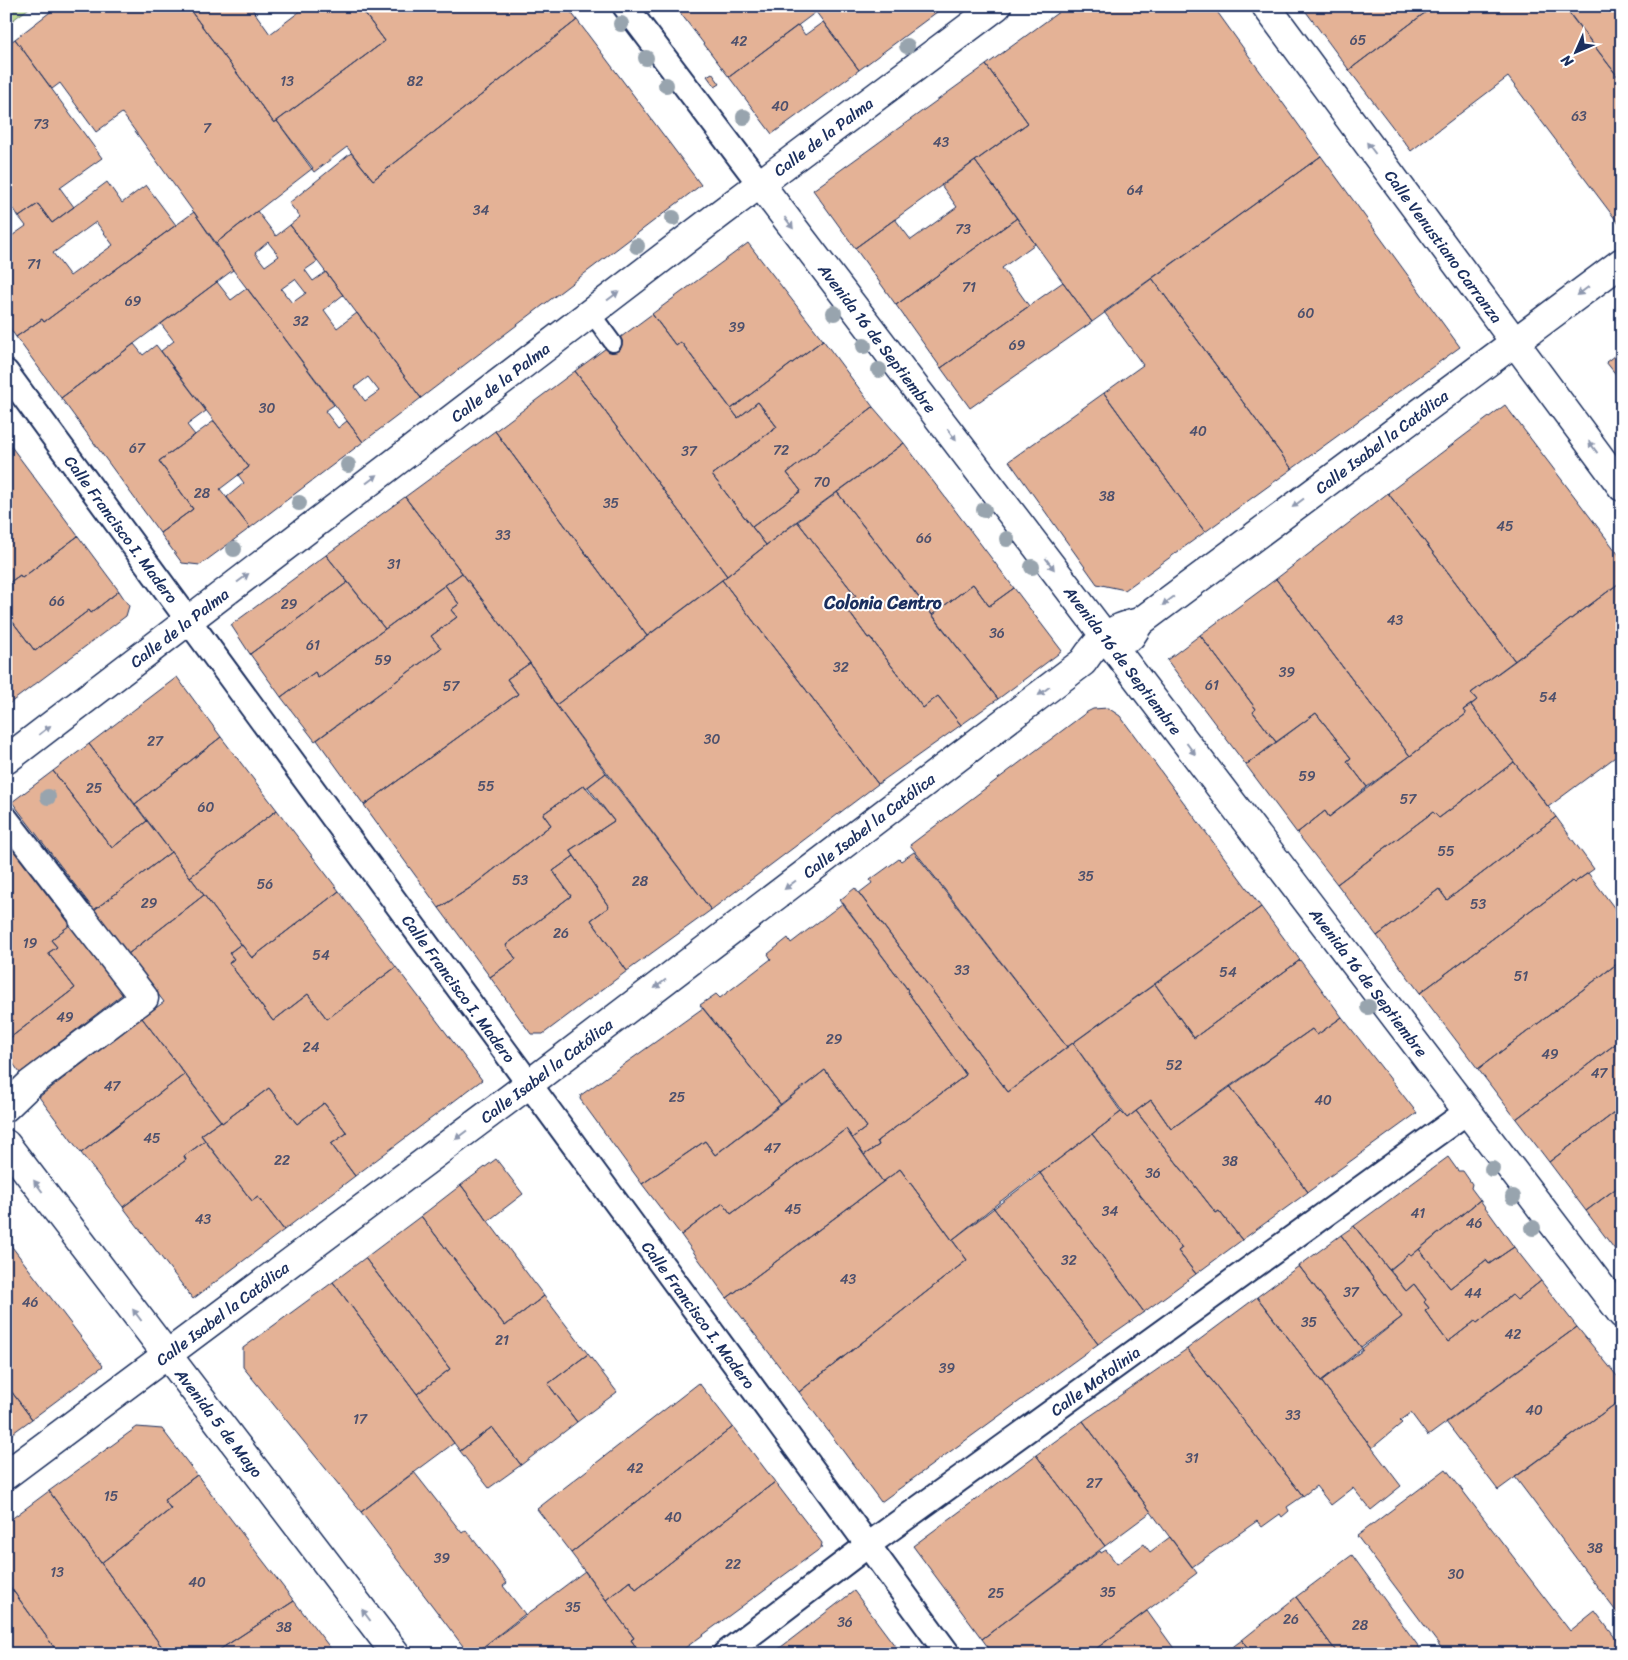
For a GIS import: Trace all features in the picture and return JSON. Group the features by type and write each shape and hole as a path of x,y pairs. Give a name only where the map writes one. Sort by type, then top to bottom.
{"street":[{"name":"Avenida 16 de Septiembre","path":"625,6 1622,1314"},
{"name":"Calle de la Palma","path":"6,760 760,184 998,6"},
{"name":"Calle Venustiano Carranza","path":"1266,6 1622,487"},
{"name":"Calle Isabel la Católica","path":"6,1475 529,1084 1083,662 1105,656 1110,643 1129,639 1140,622 1622,262"},
{"name":"Calle Francisco I. Madero","path":"6,372 948,1654"},
{"path":"6,819 144,998 30,1084 6,1107"},
{"name":"Calle Motolinia","path":"725,1654 868,1545 1468,1111"},
{"name":"Avenida 5 de Mayo","path":"6,1144 396,1654"}],"lane":[{"path":"591,313 613,343"}],"green space":[{"path":"14,6 32,6 6,25 6,12"}],"building":[{"path":"58,6 187,6 274,123 277,121 313,168 216,243 122,113 96,132 60,83 52,89 15,39"},
{"path":"187,6 250,6 270,34 307,6 359,6 385,41 274,123"},
{"path":"359,6 566,6 577,20 373,180 347,147 314,172 277,121 385,41"},
{"path":"675,6 945,6 859,70 816,12 729,77"},
{"path":"1067,6 1213,6 1321,156 1092,322 975,161 1028,123 986,65"},
{"path":"1308,6 1434,6 1349,70 1304,9"},
{"path":"1434,6 1564,6 1622,82 1622,228 1508,77 1411,151 1349,70"},
{"path":"1622,6 1622,82 1564,7"},
{"path":"577,20 701,185 421,398 290,225 300,217 289,203 351,153 373,180"},
{"path":"823,22 859,70 772,134 729,77 798,25 805,35"},
{"path":"15,39 102,158 60,188 74,207 52,223 38,204 19,217 14,209 6,215 6,45"},
{"path":"986,65 1028,123 855,248 813,190"},
{"path":"712,73 720,84 715,87 707,76"},
{"path":"1321,156 1460,347 1292,469 1152,278"},
{"path":"975,161 1017,218 896,305 855,248 895,219 911,240 957,207 941,185"},
{"path":"107,182 122,203 146,185 176,225 44,322 42,319 16,337 6,323 6,240 26,226 19,217 38,204 52,223","holes":["96,222 113,245 70,276 53,253"]},
{"path":"257,211 276,236 290,225 318,261 305,270 313,281 326,272 343,295 324,310 337,328 357,313 421,398 363,442 233,270 216,243","holes":["268,242 279,256 265,266 255,253","295,279 306,293 292,303 281,289","368,377 379,391 365,401 355,387"]},
{"path":"194,212 233,270 61,398 16,337 42,319 44,322"},
{"path":"1017,218 1035,244 1002,268 1029,306 941,368 896,305"},
{"path":"748,243 823,340 731,409 681,342 676,346 652,314"},
{"path":"1152,278 1292,469 1205,532 1104,393 1143,365 1104,312"},
{"path":"217,282 231,300 247,288 334,405 325,411 338,428 347,421 363,442 250,528 227,497 244,483 238,475 249,467 161,351 174,341 161,324"},
{"path":"1063,282 1092,322 970,408 941,368"},
{"path":"652,314 676,346 681,342 738,418 758,402 777,427 712,475 766,545 727,576 575,371"},
{"path":"823,340 873,407 787,473 801,491 752,527 712,475 777,427 758,402 738,418 731,409"},
{"path":"134,344 143,355 156,345 206,411 187,425 195,435 159,461 193,509 160,533 61,398"},
{"path":"1622,350 1622,382 1606,362"},
{"path":"575,371 727,576 647,636 495,431"},
{"path":"1104,393 1205,532 1125,590 1097,584 1009,461"},
{"path":"1505,405 1622,559 1622,581 1515,661 1388,493"},
{"path":"873,407 904,443 766,545 752,527 801,491 787,473"},
{"path":"214,421 249,467 220,489 250,528 200,565 182,563 160,533 193,509 159,461"},
{"path":"495,431 647,636 556,705 530,663 405,497"},
{"path":"904,443 1014,588 989,606 973,584 932,615 837,492"},
{"path":"10,445 78,536 22,578 20,575 6,585 6,447"},
{"path":"837,492 998,699 961,725 938,696 923,708 844,605 856,596 797,521"},
{"path":"1388,493 1515,661 1471,693 1477,700 1463,710 1466,714 1410,756 1276,579"},
{"path":"405,497 462,573 385,629 326,555"},
{"path":"797,521 856,596 844,605 923,708 938,696 961,725 878,784 722,580"},
{"path":"78,536 119,591 91,613 89,610 35,651 9,617 6,618 6,585 20,575 22,578"},
{"path":"326,555 348,582 250,654 231,625"},
{"path":"462,573 530,663 507,679 518,694 364,805 317,740 441,648 431,636 457,617 451,610 459,604 445,585"},
{"path":"1276,579 1410,756 1367,787 1347,761 1351,758 1316,713 1276,742 1253,712 1256,709 1200,635"},
{"path":"722,580 878,784 711,910 556,705"},
{"path":"1622,581 1622,752 1548,807 1471,705 1477,700 1471,693"},
{"path":"348,582 385,629 318,678 315,672 281,697 250,654"},
{"path":"973,584 989,606 1014,588 1062,651 998,699 932,615"},
{"path":"445,585 459,604 451,610 457,617 431,636 441,648 315,741 281,697 315,672 318,678"},
{"path":"119,591 129,606 126,616 6,706 6,618 9,617 35,651 89,610 91,613"},
{"path":"1200,635 1256,709 1253,712 1276,742 1246,765 1167,660"},
{"path":"530,663 556,705 606,773 586,788 584,785 543,814 551,825 470,888 439,908 364,805 518,694 507,679"},
{"path":"177,677 221,737 135,804 89,744"},
{"path":"1471,705 1514,762 1439,818 1433,812 1337,884 1297,833 1325,811 1329,817 1466,714 1463,710"},
{"path":"1108,708 1120,716 1261,907 1067,1047 910,845 1087,712 1093,709"},
{"path":"1316,713 1351,758 1347,761 1367,787 1329,817 1325,811 1297,833 1246,765"},
{"path":"221,737 277,810 190,877 135,804"},
{"path":"89,744 147,821 112,848 53,771"},
{"path":"1514,762 1556,817 1447,900 1439,889 1377,936 1337,884 1433,812 1439,818"},
{"path":"53,771 112,848 147,821 171,852 94,910 12,802"},
{"path":"606,773 711,910 627,971 591,920 609,907 570,850 614,821 588,787"},
{"path":"584,785 614,821 570,850 574,856 553,871 571,896 506,945 516,959 490,977 439,908 470,888 551,825 543,814"},
{"path":"277,810 339,891 252,958 190,877"},
{"path":"1556,817 1594,869 1574,883 1572,881 1539,904 1420,993 1377,936 1439,889 1447,900"},
{"path":"6,839 71,924 51,940 57,947 48,953 75,988 6,1041"},
{"path":"171,852 204,895 128,954 94,910"},
{"path":"914,852 1067,1047 1008,1092 859,893 872,883 870,880 899,859 901,861"},
{"path":"574,856 609,907 591,920 627,971 543,1034 531,1034 490,977 516,959 506,945 571,896 553,871"},
{"path":"1588,873 1622,918 1622,960 1478,1069 1420,993 1539,904 1572,881 1574,883"},
{"path":"855,888 1008,1092 1073,1043 1121,1112 952,1240 900,1169 883,1182 864,1155 879,1145 877,1141 966,1075 908,990 840,900"},
{"path":"339,891 396,967 327,1019 308,994 273,1021 229,963 234,959 229,953 241,944 252,958"},
{"path":"204,895 241,944 229,953 234,959 229,963 273,1021 308,994 327,1019 396,967 482,1080 355,1176 331,1144 347,1133 324,1103 297,1124 269,1088 222,1123 142,1018 164,1002 128,954"},
{"path":"843,903 908,990 966,1075 877,1141 879,1145 864,1155 852,1138 867,1127 825,1070 781,1105 700,1005 716,994 720,998 771,959 768,954 788,938 791,943"},
{"path":"1261,907 1300,960 1194,1038 1155,984"},
{"path":"71,924 124,993 20,1073 6,1054 6,1041 75,988 48,953 57,947 51,940"},
{"path":"1300,960 1342,1017 1317,1035 1312,1029 1171,1129 1151,1100 1127,1118 1073,1043 1155,984 1194,1038"},
{"path":"1622,960 1622,1039 1516,1119 1478,1069"},
{"path":"703,1008 781,1105 715,1155 705,1141 642,1184 580,1099 581,1095"},
{"path":"1342,1017 1417,1113 1308,1192 1230,1086 1312,1029 1317,1035"},
{"path":"142,1018 185,1074 81,1153 39,1097"},
{"path":"1622,1039 1622,1107 1549,1162 1516,1119"},
{"path":"825,1070 867,1127 852,1138 846,1129 731,1214 723,1203 681,1235 642,1184 705,1141 715,1155"},
{"path":"185,1074 221,1121 201,1135 205,1141 184,1156 186,1160 123,1207 81,1153"},
{"path":"1230,1086 1308,1192 1242,1240 1219,1211 1216,1213 1136,1111 1151,1100 1171,1129"},
{"path":"269,1088 297,1124 324,1103 347,1133 331,1144 355,1176 284,1230 258,1197 252,1201 201,1135 221,1121 222,1123"},
{"path":"1622,1107 1622,1184 1586,1211 1549,1162"},
{"path":"1136,1111 1216,1213 1219,1211 1242,1240 1196,1274 1178,1251 1182,1248 1092,1134 1121,1112 1127,1118"},
{"path":"846,1129 883,1182 727,1298 681,1235 723,1203 731,1214"},
{"path":"1092,1134 1182,1248 1178,1251 1196,1274 1144,1312 1040,1173"},
{"path":"205,1141 252,1201 258,1197 284,1230 193,1299 123,1207 186,1160 184,1156"},
{"path":"1448,1157 1458,1171 1463,1171 1472,1184 1471,1188 1480,1200 1411,1256 1409,1254 1389,1270 1354,1226"},
{"path":"496,1159 523,1194 488,1221 461,1185"},
{"path":"900,1169 967,1260 799,1392 727,1298"},
{"path":"1039,1172 1144,1312 1098,1344 993,1207"},
{"path":"1622,1184 1622,1259 1586,1211"},
{"path":"461,1185 544,1296 505,1326 421,1216"},
{"path":"1480,1200 1514,1247 1489,1264 1486,1260 1450,1288 1419,1249"},
{"path":"993,1207 1098,1344 881,1502 799,1392 967,1260 952,1240"},
{"path":"421,1216 505,1326 544,1296 588,1354 548,1384 577,1422 521,1465 492,1427 460,1451 417,1394 450,1369 365,1258"},
{"path":"1354,1226 1406,1291 1414,1284 1426,1300 1424,1302 1429,1308 1425,1311 1448,1342 1475,1321 1477,1323 1512,1295 1517,1300 1541,1281 1577,1327 1428,1436 1411,1413 1372,1448 1321,1381 1402,1317 1341,1235"},
{"path":"1341,1235 1402,1317 1361,1347 1299,1266"},
{"path":"6,1239 103,1366 32,1419 11,1391 6,1395"},
{"path":"1514,1247 1541,1281 1517,1300 1512,1295 1477,1323 1475,1321 1448,1342 1425,1311 1429,1308 1424,1302 1426,1300 1414,1284 1406,1291 1390,1270 1409,1254 1411,1256 1419,1249 1450,1288 1486,1260 1489,1264"},
{"path":"365,1258 450,1369 417,1394 333,1282"},
{"path":"1299,1266 1363,1350 1321,1381 1257,1297"},
{"path":"333,1282 454,1443 361,1512 243,1367 243,1348"},
{"path":"1257,1297 1401,1486 1371,1510 1353,1488 1331,1505 1316,1486 1303,1496 1187,1349"},
{"path":"1577,1327 1622,1382 1622,1399 1498,1490 1446,1422"},
{"path":"1187,1349 1303,1496 1287,1507 1289,1511 1282,1517 1280,1514 1262,1527 1257,1521 1192,1567 1083,1421"},
{"path":"588,1354 617,1392 577,1422 548,1384"},
{"path":"699,1383 733,1427 571,1553 537,1509"},
{"path":"11,1391 32,1419 6,1438 6,1395"},
{"path":"1622,1399 1621,1625 1618,1621 1621,1618 1515,1477"},
{"path":"1083,1421 1151,1512 1105,1546 1036,1455"},
{"path":"137,1427 162,1429 197,1475 164,1500 171,1509 101,1563 49,1491"},
{"path":"492,1427 521,1465 489,1488 460,1451"},
{"path":"733,1427 775,1482 636,1589 630,1581 606,1600 571,1553"},
{"path":"1036,1455 1105,1546 982,1639 913,1546"},
{"path":"1446,1469 1570,1631 1595,1611 1622,1647 1622,1654 1446,1654 1357,1536"},
{"path":"414,1472 462,1533 466,1530 507,1583 503,1586 525,1614 474,1654 469,1654 361,1512"},
{"path":"197,1475 294,1601 213,1654 167,1654 101,1563 171,1509 164,1500"},
{"path":"775,1482 822,1543 821,1548 677,1654 641,1654 631,1640 634,1638 606,1600 630,1581 636,1589"},
{"path":"49,1491 167,1654 59,1654 6,1581 6,1523"},
{"path":"1170,1537 1197,1573 1089,1654 993,1654 982,1639 1100,1551 1101,1553 1106,1550 1117,1564 1144,1544 1150,1552"},
{"path":"1352,1555 1424,1654 1338,1654 1296,1597"},
{"path":"585,1571 634,1638 631,1640 641,1654 474,1654"},
{"path":"6,1581 59,1654 6,1654"},
{"path":"854,1591 901,1654 772,1654"},
{"path":"1296,1597 1338,1654 1252,1654 1242,1640"},
{"path":"294,1601 335,1654 213,1654"},
{"path":"1147,1611 1178,1654 1089,1654"},
{"path":"1242,1640 1252,1654 1223,1654"}],"district":[{"name":"Colonia Centro","path":"883,603"}]}
